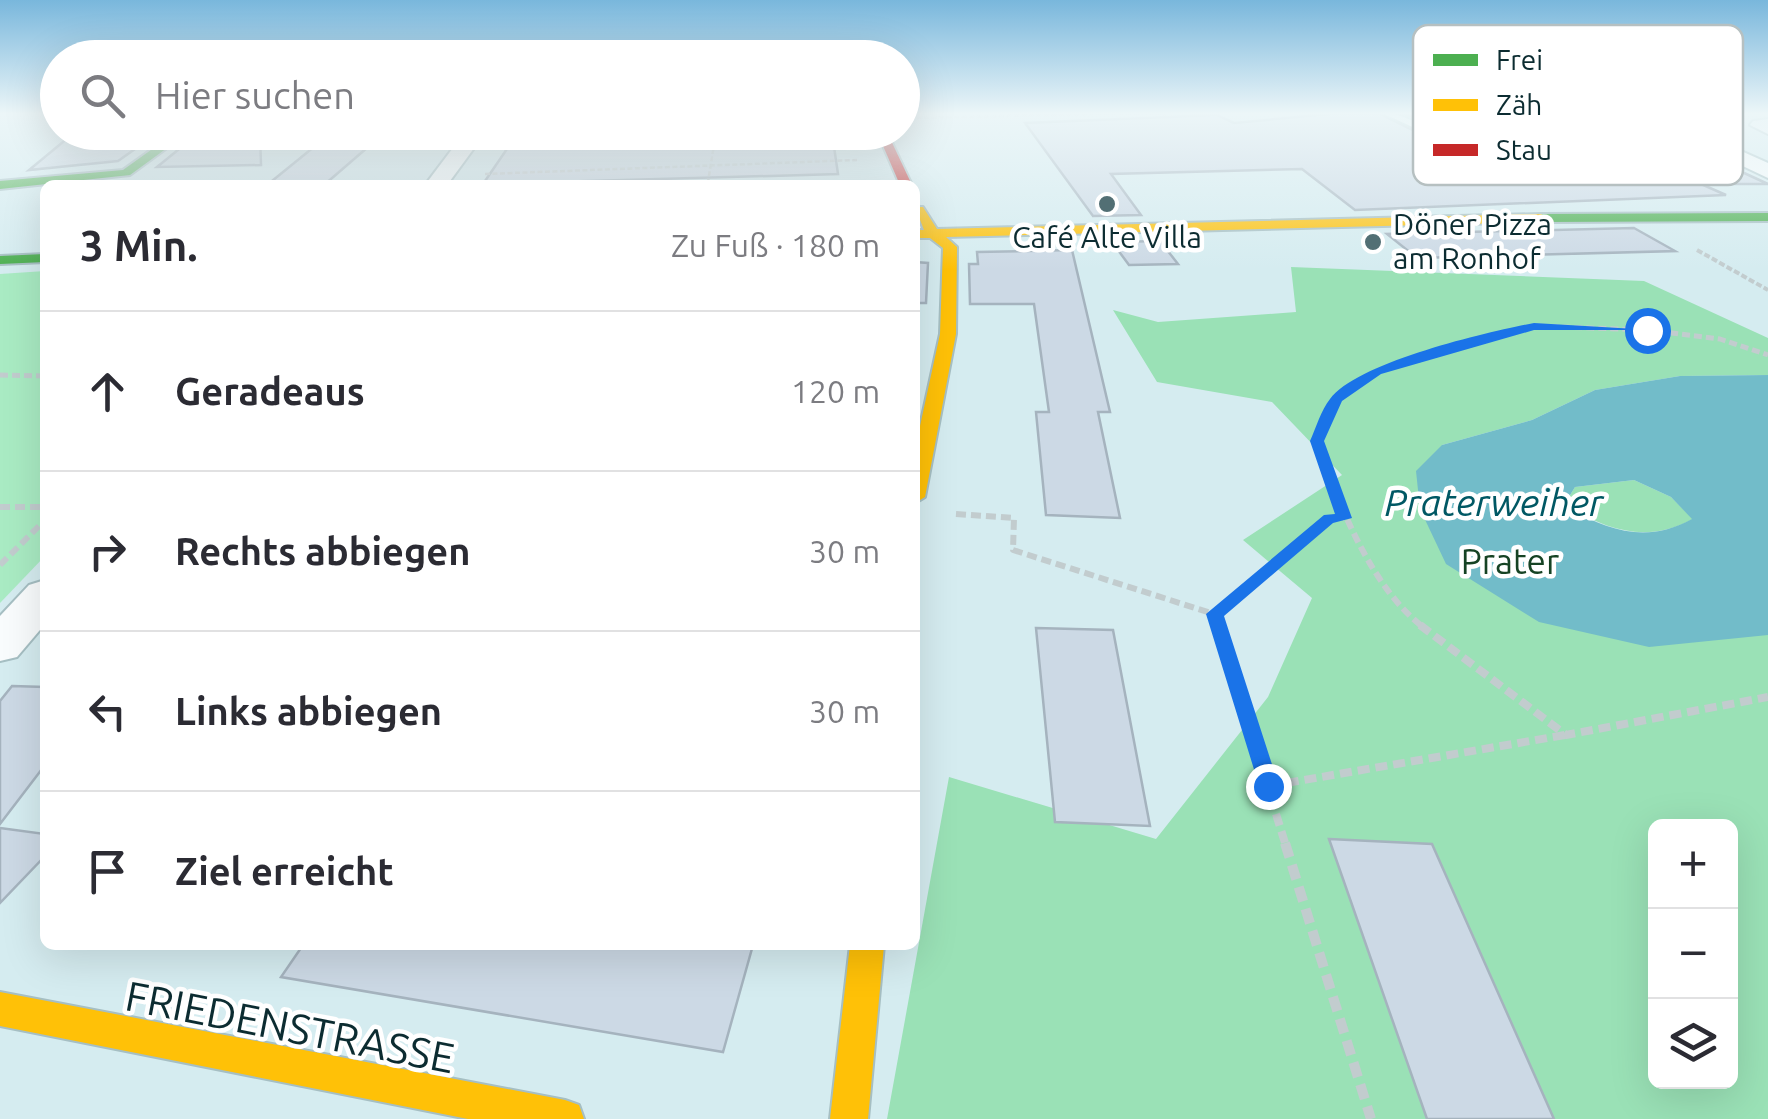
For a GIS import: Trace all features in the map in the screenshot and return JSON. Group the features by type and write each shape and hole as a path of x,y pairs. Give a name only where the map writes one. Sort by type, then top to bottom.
{"main road":[{"path":"52,180 126,173 137,165"},
{"path":"0,185 40,181"},
{"path":"923,233 1641,215 1768,217"},
{"path":"920,472 948,334 950,247 923,233"},
{"path":"0,260 40,258"},
{"path":"849,1119 866,950"},
{"name":"FRIEDENSTRASSE","path":"0,1008 565,1119"}],"street":[{"path":"0,645 40,601"}],"path":[{"path":"440,180 691,165"},
{"path":"1641,215 1768,290"},
{"path":"1566,735 1407,615 1344,518 1317,441 1336,399 1377,372 1456,345 1534,326 1647,330 1720,339 1768,355"},
{"path":"0,376 40,376"},
{"path":"0,507 40,507"},
{"path":"955,514 1014,518 1013,550 1214,614"},
{"path":"1214,614 1329,518 1344,518"},
{"path":"0,566 40,525"},
{"path":"1214,614 1371,1119"},
{"path":"1268,786 1768,697"}],"green space":[{"name":"Prater","path":"1291,267 1644,281 1768,338 1768,375 1680,376 1595,390 1532,420 1442,445 1768,635 1768,1119 887,1119 949,777 1156,839 1268,697 1312,598 1243,540 1342,475 1272,402 1157,382 1113,310 1158,322 1296,312"},
{"path":"40,271 40,561 0,603 0,274"},
{"path":"1634,480 1671,497 1693,519 1659,531 1627,531 1564,505 1575,487"}],"water":[{"name":"Praterweiher","path":"1768,375 1768,635 1649,647 1539,622 1446,564 1420,509 1416,471 1442,445 1532,420 1595,390 1680,376","holes":["1634,480 1671,497 1692,519 1659,531 1612,527 1564,505 1575,487"]}],"building":[{"path":"35,165 76,165 29,170"},
{"path":"159,165 250,165 157,167"},
{"path":"291,165 347,165 330,180 273,180"},
{"path":"496,165 837,165 838,174 625,180 486,180"},
{"path":"1056,165 1413,165 1413,185 1703,185 1726,195 1355,210 1302,169 1111,174 1141,215 1093,216"},
{"path":"1743,172 1768,184 1743,184"},
{"path":"1634,228 1675,251 1417,258 1387,234"},
{"path":"1160,241 1178,264 1129,265 1112,242"},
{"path":"1072,250 1110,412 1098,412 1120,518 1046,515 1036,412 1049,412 1034,304 970,304 969,264 978,264 977,252"},
{"path":"920,262 928,263 926,303 920,303"},
{"path":"1036,628 1113,630 1150,826 1055,822"},
{"path":"12,686 40,687 40,772 0,824 0,701"},
{"path":"0,828 40,833 40,861 0,903"},
{"path":"1329,839 1432,844 1554,1119 1427,1119"},
{"path":"300,950 752,950 723,1052 281,977"}],"traffic: fast":[{"path":"52,180 126,173 137,165"},
{"path":"0,185 40,181"},
{"path":"1541,218 1768,217"},
{"path":"0,260 40,258"}],"traffic: slow":[{"path":"920,212 932,233 950,247 948,334 920,472"},
{"path":"920,234 1541,218"},
{"path":"849,1119 866,950"},
{"path":"0,1009 565,1119"}],"traffic: jam":[{"path":"897,165 904,180"}],"place":[{"name":"Café Alte Villa","path":"1107,204"},
{"name":"Döner Pizza am Ronhof","path":"1373,242"}],"route":[{"path":"1268,786 1214,614 1329,518 1344,518 1317,441 1336,399 1377,372 1492,335 1534,326 1647,330"}]}
